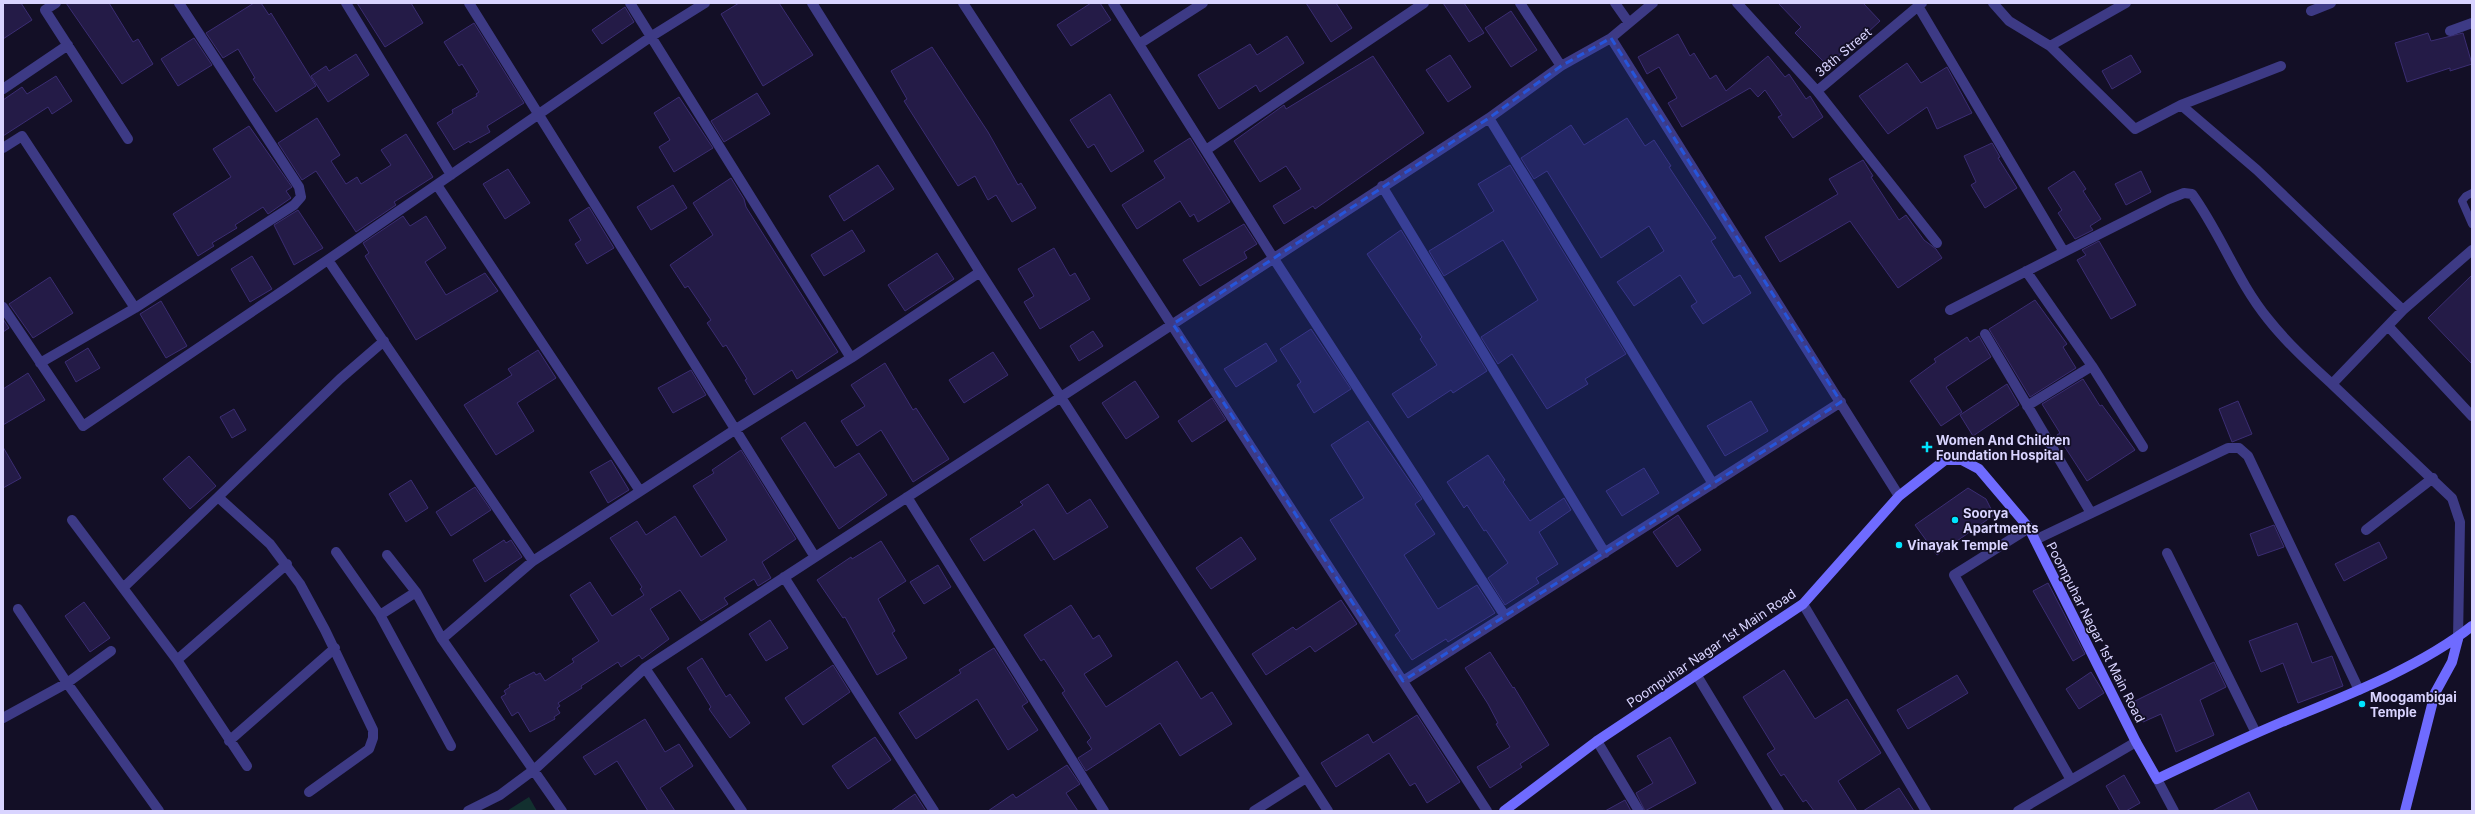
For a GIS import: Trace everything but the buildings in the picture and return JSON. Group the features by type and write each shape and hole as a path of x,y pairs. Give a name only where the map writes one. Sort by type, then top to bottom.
{"main road":[{"name":"Poompuhar Nagar 1st Main Road","path":"1504,811 1597,741 1803,604 1899,496 1945,460 1962,460 1979,469 2029,528 2136,742 2157,779"},
{"path":"2157,779 2256,733 2359,690 2458,639 2472,626"},
{"path":"2405,811 2435,693 2452,662 2458,639"}],"street":[{"path":"56,3 45,10 128,139"},
{"path":"40,363 135,308 294,205 301,197 299,187 179,3"},
{"path":"346,3 451,175"},
{"path":"469,3 815,557"},
{"path":"630,3 652,36 851,358"},
{"path":"3,307 83,426 328,260 652,36 705,3"},
{"path":"812,3 980,272 1328,811"},
{"path":"963,3 1173,324 1487,811"},
{"path":"1113,3 1274,259 1505,616"},
{"path":"1139,44 1203,3"},
{"path":"1206,150 1424,3"},
{"path":"1520,3 1561,66"},
{"path":"1615,3 1629,23"},
{"path":"468,811 500,795 535,770 644,668 1060,396 1274,259 1382,186 1489,118 1561,66 1611,38 1653,3"},
{"name":"38th Street","path":"1737,3 1817,91 1920,4"},
{"path":"1993,3 2009,21 2050,46 2135,129 2181,105 2281,66"},
{"path":"2050,46 2126,3"},
{"path":"2311,10 2331,3"},
{"path":"1920,4 2064,252"},
{"path":"2450,31 2472,22"},
{"path":"1611,38 1842,402 1899,496"},
{"path":"3,89 68,45"},
{"path":"1817,91 1937,243"},
{"path":"2181,105 2257,170 2403,310"},
{"path":"1489,118 1713,484"},
{"path":"3,148 22,136 135,308"},
{"path":"437,185 640,492"},
{"path":"1382,186 1605,553"},
{"path":"1950,310 2169,199 2184,193 2192,194 2213,226 2230,261 2268,319 2332,384 2433,478 2452,498 2460,522 2458,639"},
{"path":"2332,384 2403,310 2472,250"},
{"path":"328,260 533,561"},
{"path":"2026,271 2092,366 2143,447"},
{"path":"442,639 533,561 736,429 851,358 980,272"},
{"path":"2388,326 2472,416"},
{"path":"1985,334 2091,513"},
{"path":"123,588 340,379 384,341"},
{"path":"2027,406 2092,366"},
{"path":"1403,682 1842,402"},
{"path":"2035,540 2228,448 2239,448 2248,456 2359,690"},
{"path":"2366,530 2433,478"},
{"path":"218,497 257,531 287,564 313,605 370,722 373,738 369,749 309,792"},
{"path":"907,497 1104,811"},
{"path":"72,520 178,660 229,741 247,766"},
{"path":"2029,528 1954,575 2071,780"},
{"path":"336,552 380,615 451,746"},
{"path":"2167,553 2256,733"},
{"path":"387,555 416,592 442,639 535,770 562,811"},
{"path":"178,660 287,564"},
{"path":"784,577 934,811"},
{"path":"380,615 416,592"},
{"path":"1803,604 1926,811"},
{"path":"18,609 66,683 158,811"},
{"path":"229,741 334,648"},
{"path":"3,718 66,683 111,651"},
{"path":"644,668 742,811"},
{"path":"1696,674 1779,811"},
{"path":"1597,741 1639,811"},
{"path":"2018,811 2136,742"},
{"path":"1254,811 1306,778"},
{"path":"2157,779 2174,811"}],"lane":[{"path":"2472,193 2466,196 2462,201 2472,224"}],"highlighted area":[{"path":"1611,38 1841,402 1403,681 1173,324 1489,118 1561,66"}],"green space":[{"path":"529,797 537,811 507,811"}],"place":[{"name":"Women And Children Foundation Hospital","path":"1927,447"},
{"name":"Soorya Apartments","path":"1955,520"},
{"name":"Vinayak Temple","path":"1899,545"},
{"name":"Moogambigai Temple","path":"2362,704"}]}
